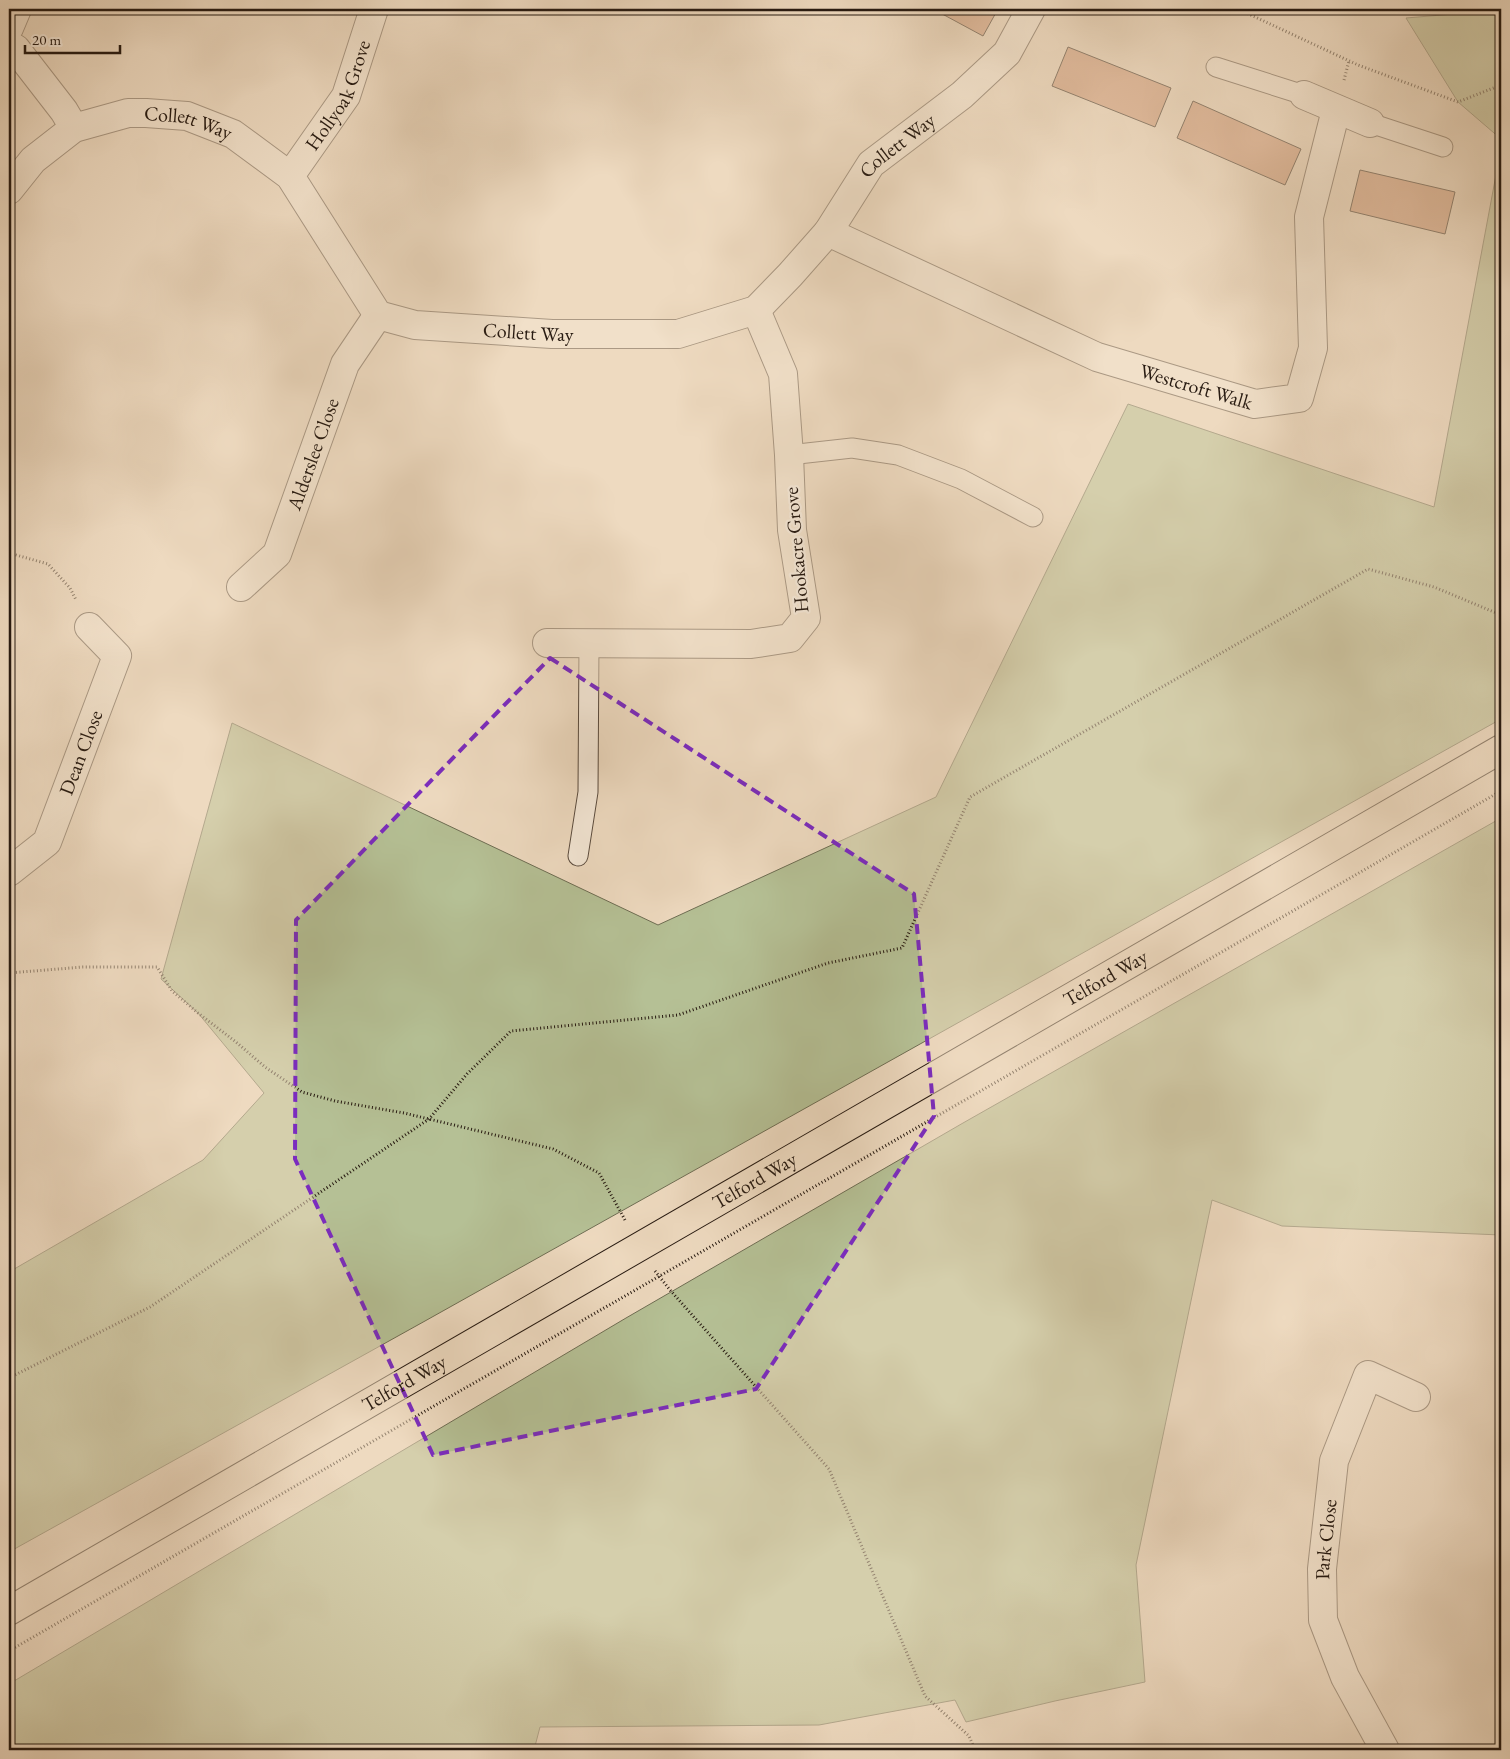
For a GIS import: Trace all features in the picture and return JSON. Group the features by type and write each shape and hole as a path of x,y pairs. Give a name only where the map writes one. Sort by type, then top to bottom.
{"main road":[{"name":"Telford Way","path":"9,1610 1501,749"}],"street":[{"path":"9,28 17,9"},
{"name":"Hollyoak Grove","path":"290,176 346,96 374,9"},
{"name":"Collett Way","path":"9,190 33,160 74,128 128,113 187,116 233,134 290,176 378,315 414,326 552,334 678,334 756,310 828,232 871,164 962,95 1007,53 1031,9"},
{"path":"9,45 16,48 64,111 74,128"},
{"path":"1304,95 1370,123"},
{"name":"Westcroft Walk","path":"828,232 1097,357 1255,404 1299,398 1313,348 1309,217 1336,110"},
{"name":"Hookacre Grove","path":"547,642 751,644 790,638 806,618 792,530 783,374 756,310"},
{"name":"Alderslee Close","path":"240,587 276,554 345,364 378,315"},
{"name":"Dean Close","path":"9,872 47,842 117,656 89,627"},
{"name":"Park Close","path":"1385,1750 1346,1677 1324,1620 1322,1569 1334,1461 1368,1374 1416,1397"}],"lane":[{"path":"1216,67 1304,95"},
{"path":"1370,123 1442,147"},
{"path":"789,455 852,448 898,455 961,479 1033,516"},
{"path":"578,856 588,792 589,643"}],"path":[{"path":"1238,9 1358,65 1458,102 1501,85"},
{"path":"9,553 48,564 70,588 89,627"},
{"path":"9,1378 150,1307 429,1119 467,1074 511,1032 678,1015 828,963 902,948 970,797 1368,569 1434,587 1501,614"},
{"path":"9,1651 1501,791"},
{"path":"9,973 83,968 157,967 172,991 198,1014 236,1042 265,1067 302,1092 335,1101 404,1113 553,1149 598,1173 638,1246 659,1276 829,1469 925,1696 969,1736 975,1750"}],"highlighted area":[{"path":"550,658 914,894 934,1116 756,1389 433,1455 295,1159 296,920"}],"green space":[{"path":"1501,10 1501,139 1458,102 1406,18"},
{"path":"1501,148 1501,719 9,1552 9,1272 203,1160 264,1093 198,1013 161,979 232,723 658,925 936,797 1128,404 1434,507"},
{"path":"1501,818 1501,1235 1282,1226 1212,1200 1136,1565 1145,1682 966,1722 955,1700 819,1725 540,1727 534,1750 9,1750 9,1684 626,1318 963,1123"}],"building":[{"path":"933,9 998,9 983,36"},
{"path":"1068,47 1171,88 1155,127 1052,86"},
{"path":"1193,101 1301,149 1285,185 1177,138"},
{"path":"1360,170 1455,192 1445,234 1350,211"}]}
